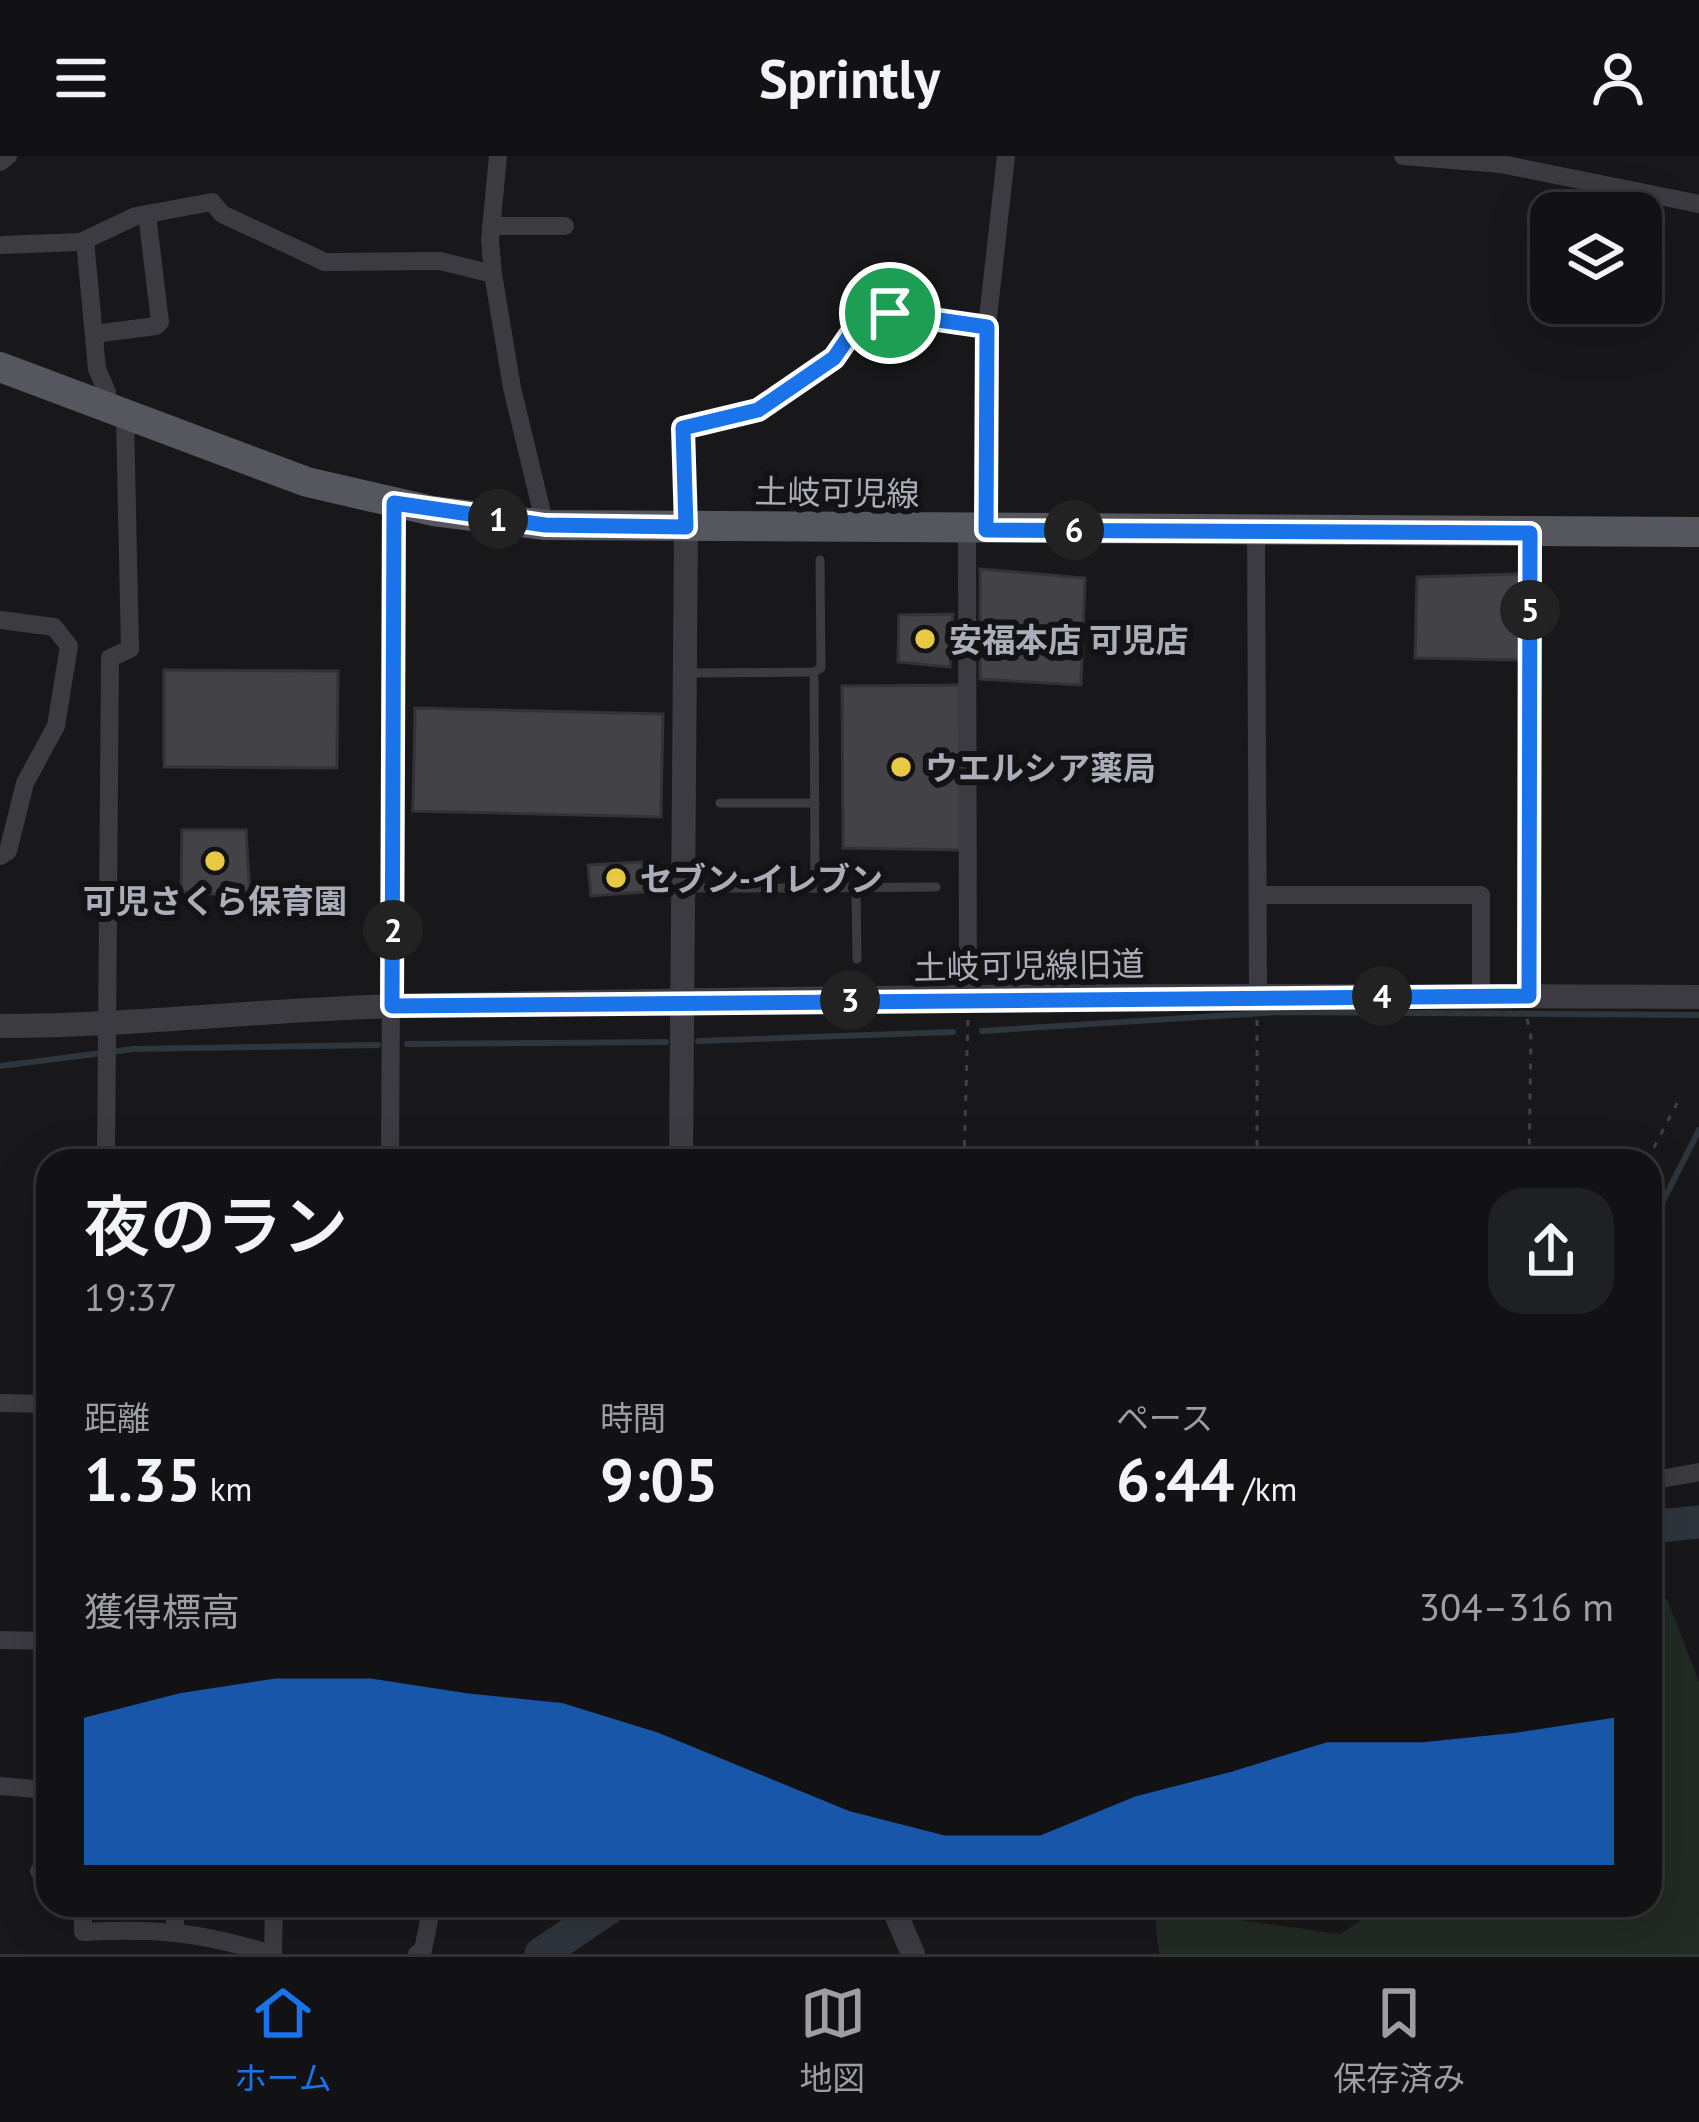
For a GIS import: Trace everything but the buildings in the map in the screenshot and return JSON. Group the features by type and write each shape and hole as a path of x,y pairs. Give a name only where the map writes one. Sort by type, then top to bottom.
{"main road":[{"name":"土岐可児線","path":"0,367 307,482 394,503 545,525 1699,532"}],"street":[{"path":"0,162 8,156"},
{"path":"498,156 491,226 493,274 512,388 545,525"},
{"path":"968,999 976,530 987,327 1006,156"},
{"path":"1403,156 1501,164 1699,204"},
{"path":"0,245 85,240 104,228 147,214 212,202 222,214 325,262 440,261 493,274"},
{"path":"94,334 160,322 147,214"},
{"path":"491,226 565,226"},
{"path":"68,654 110,658 130,650 113,412 97,369 85,240"},
{"path":"681,1149 683,428 758,410 834,358 861,319 890,313 987,327"},
{"path":"389,1149 394,503"},
{"path":"1256,530 1258,996"},
{"path":"1529,996 1530,533"},
{"path":"0,620 54,627 69,646 56,726 25,783 8,851 0,856"},
{"path":"106,1149 110,658"},
{"path":"1258,896 1481,896 1481,996"},
{"name":"土岐可児線旧道","path":"0,1026 105,1033 392,1006 681,1000 1699,997"},
{"path":"0,1403 36,1404"},
{"path":"1662,1479 1699,1472"},
{"path":"0,1640 36,1641"},
{"path":"0,1786 36,1789"},
{"path":"83,1917 83,1932 180,1931 223,1938 272,1954 274,1917"},
{"path":"177,1917 185,1954"},
{"path":"417,1954 423,1950 430,1917"},
{"path":"897,1917 913,1954"}],"lane":[{"path":"684,673 814,673 821,668 820,560"},
{"path":"814,673 815,888"},
{"path":"720,803 815,803"},
{"path":"682,888 936,886"},
{"path":"856,888 857,959"}],"path":[{"path":"964,1149 968,999"},
{"path":"1527,1026 1531,1037 1529,1149"},
{"path":"1257,1149 1258,1027"},
{"path":"1653,1149 1677,1103"}],"shaded area":[{"path":"1667,1599 1699,1682 1699,1954 1159,1954 1155,1917 1218,1917 1340,1934 1365,1917 1662,1917 1662,1600"}],"waterway":[{"path":"982,1031 1279,1012 1699,1015"},
{"path":"698,1041 953,1032"},
{"path":"407,1044 666,1042"},
{"path":"0,1066 134,1049 378,1045"},
{"path":"1662,1203 1699,1130"},
{"path":"1662,1526 1699,1522"},
{"path":"541,1954 595,1917"}],"place":[{"name":"安福本店 可児店","path":"925,639"},
{"name":"ウエルシア薬局","path":"901,767"},
{"name":"可児さくら保育園","path":"215,861"},
{"name":"セブン-イレブン","path":"616,878"}],"route":[{"path":"890,313 987,327 986,530 1530,533 1529,996 392,1006 394,503 545,525 686,527 683,428 758,410 834,358 861,319 890,313"}]}
